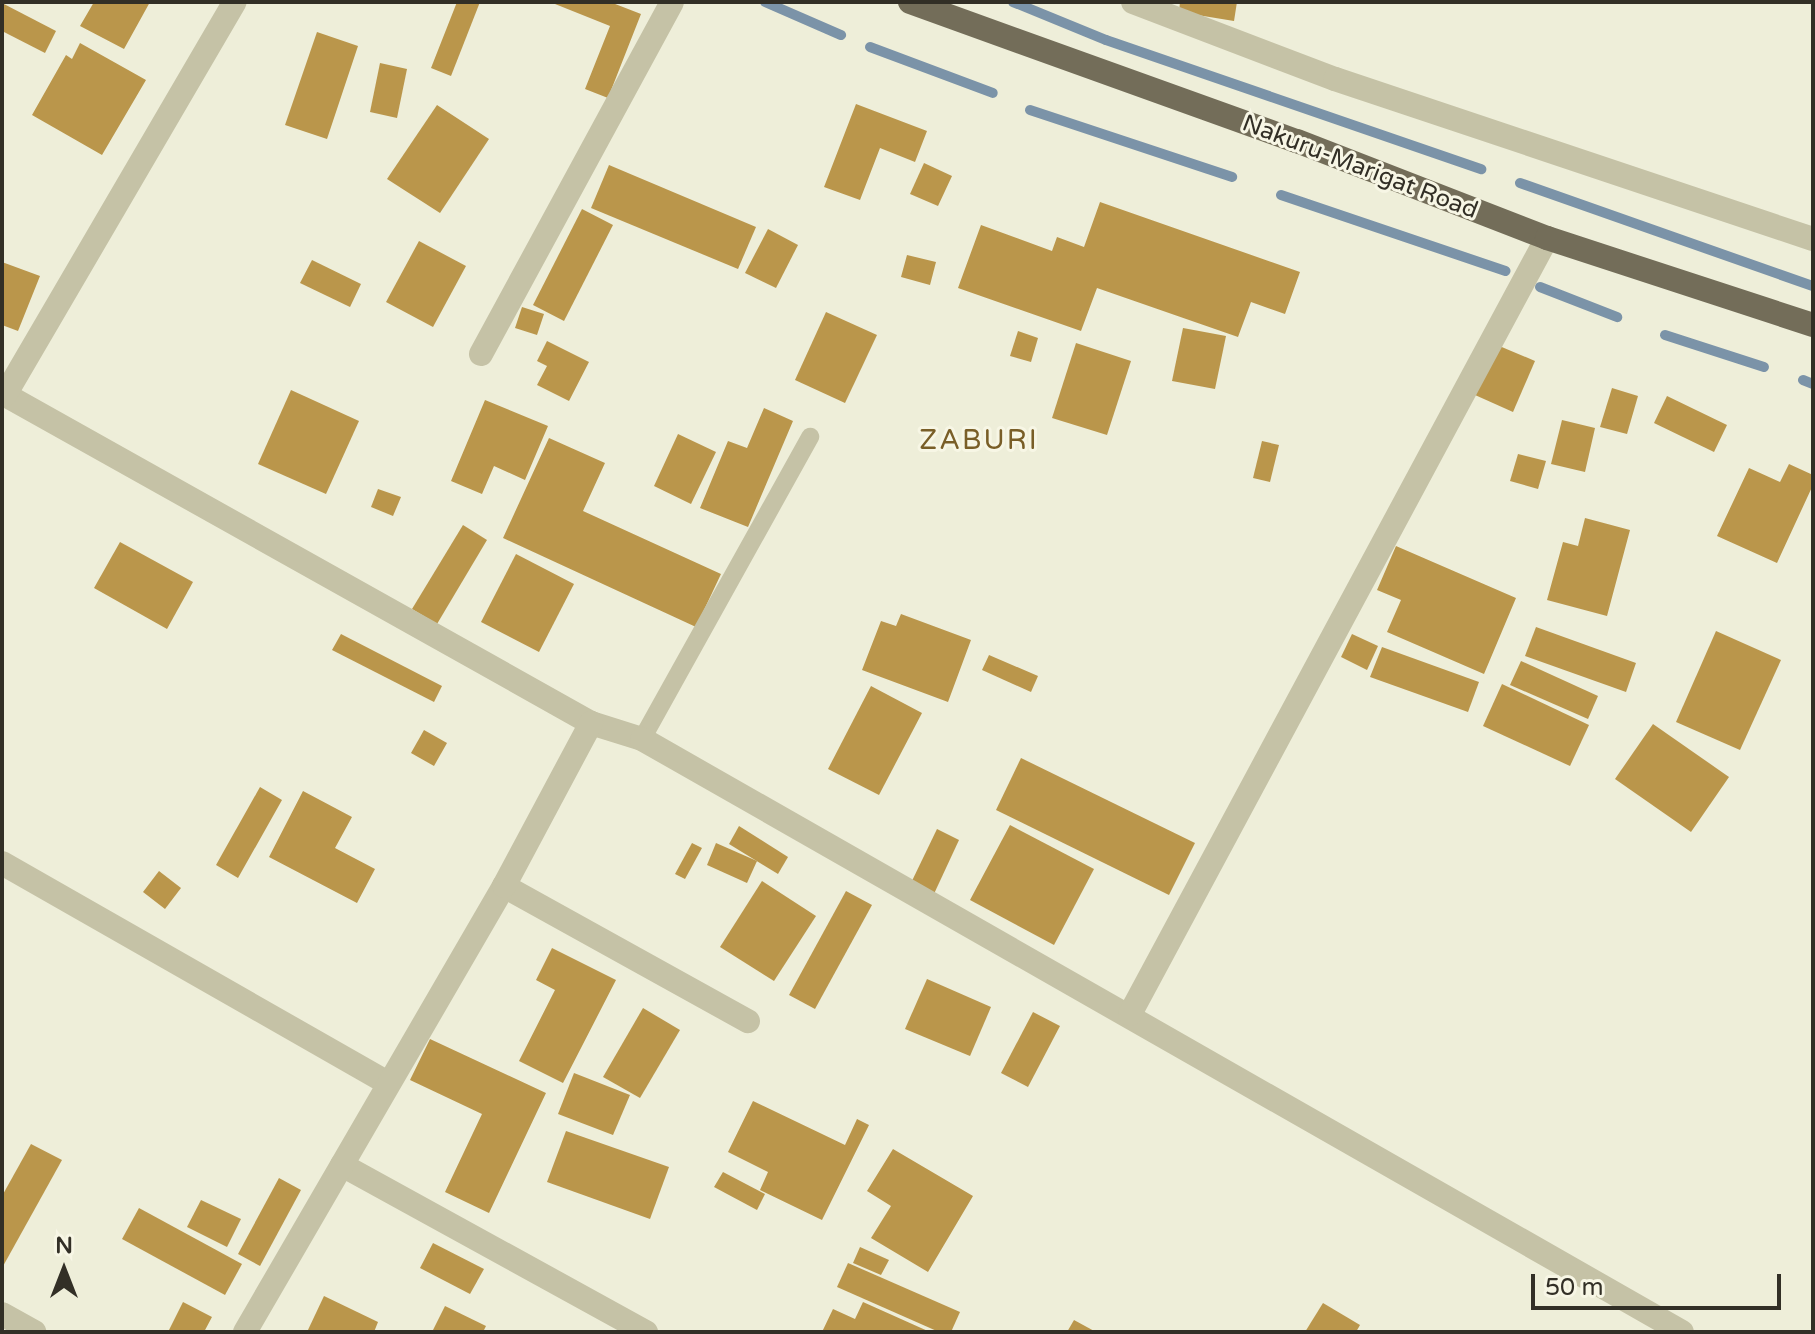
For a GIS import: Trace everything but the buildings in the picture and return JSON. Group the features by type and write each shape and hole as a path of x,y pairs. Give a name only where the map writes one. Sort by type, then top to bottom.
{"main road":[{"name":"Nakuru-Marigat Road","path":"910,2 1297,141 1547,238 1813,325"}],"street":[{"path":"235,2 4,394 591,723 642,739 1130,1014 1682,1332"},
{"path":"481,354 671,2"},
{"path":"1133,2 1335,79 1813,239"},
{"path":"1130,1014 1547,238"},
{"path":"245,1332 342,1165 386,1082 504,886 591,723"},
{"path":"2,863 386,1082"},
{"path":"504,886 748,1021"},
{"path":"342,1165 646,1332"},
{"path":"2,1314 34,1332"}],"lane":[{"path":"642,739 810,437"}],"waterway":[{"path":"765,2 841,35"},
{"path":"1013,2 1106,40 1481,169"},
{"path":"870,47 993,93"},
{"path":"1030,110 1232,177"},
{"path":"1520,183 1813,286"},
{"path":"1281,195 1505,271"},
{"path":"1540,287 1617,317"},
{"path":"1665,335 1764,367"},
{"path":"1803,380 1813,384"}],"district":[{"name":"ZABURI","path":"979,440"}]}
